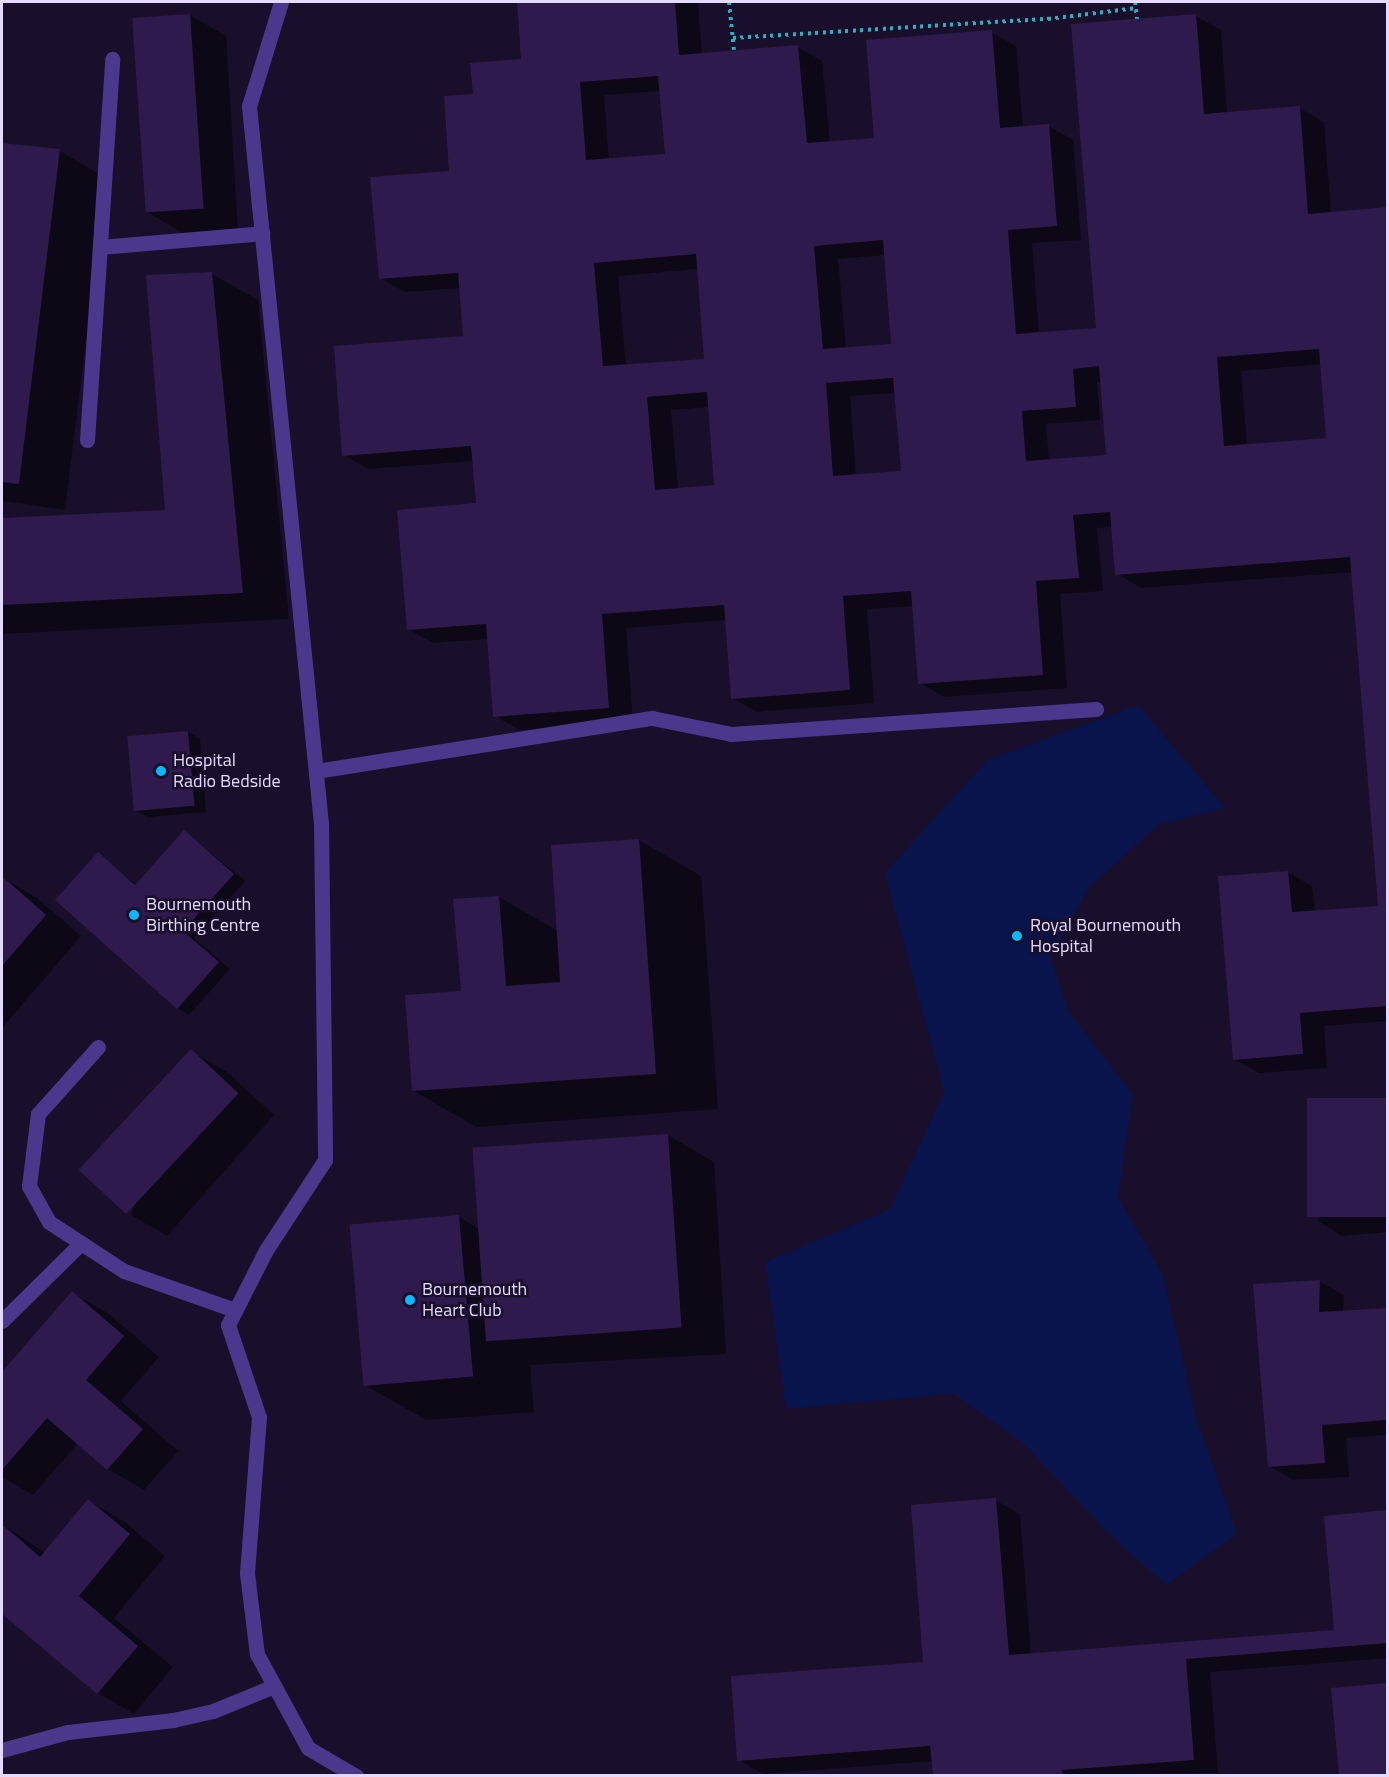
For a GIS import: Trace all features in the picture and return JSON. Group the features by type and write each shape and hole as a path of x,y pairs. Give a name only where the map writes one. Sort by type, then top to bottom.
{"lane":[{"path":"281,2 249,106 321,823 325,1161 266,1250 228,1325 259,1417 247,1573 256,1654 308,1748 356,1776"},
{"path":"87,440 112,59"},
{"path":"100,247 262,233"},
{"path":"316,771 652,718 731,734 1096,708"},
{"path":"98,1047 38,1114 29,1186 49,1222 124,1271 235,1310"},
{"path":"2,1322 81,1243"},
{"path":"2,1750 68,1732 193,1716 274,1686"}],"path":[{"path":"729,2 734,50"},
{"path":"1136,2 1137,19"},
{"path":"733,38 1048,19 1136,8"}],"shaded area":[{"path":"1138,705 1225,808 1158,825 1088,889 1051,958 1068,1011 1133,1095 1118,1197 1163,1275 1197,1421 1237,1534 1166,1585 1109,1534 1024,1444 954,1394 786,1409 765,1262 890,1209 944,1092 885,873 987,760"}],"building":[{"name":"Royal Bournemouth Hospital","path":"517,2 675,2 679,55 798,45 807,143 874,138 866,40 992,30 1000,128 1049,124 1057,226 1008,230 1016,334 1096,328 1071,24 1196,14 1204,114 1300,106 1308,214 1388,207 1388,1006 1300,1013 1303,1054 1233,1060 1218,876 1288,871 1292,912 1378,906 1350,557 1115,575 1110,512 1073,515 1079,578 1036,581 1043,675 918,684 911,591 843,596 850,690 731,699 724,605 602,614 609,708 493,717 486,624 407,630 397,510 476,503 471,446 342,456 334,346 463,336 458,273 379,279 370,177 449,171 444,96 473,94 470,63 521,59","holes":["658,76 665,154 586,160 580,82","883,240 891,344 823,349 814,246","696,254 704,359 603,366 594,263","1319,349 1326,438 1224,446 1217,357","1099,366 1106,455 1026,461 1022,411 1076,407 1073,369","893,378 901,471 833,476 826,383","707,392 714,485 655,490 647,397"]},
{"path":"190,14 204,209 146,213 132,18"},
{"path":"2,143 60,149 19,484 2,482"},
{"path":"212,272 243,593 2,605 2,518 165,510 146,275"},
{"name":"Hospital Radio Bedside","path":"188,731 195,806 134,811 127,736"},
{"name":"Bournemouth Birthing Centre","path":"184,830 234,874 183,931 219,962 177,1009 55,900 98,852 135,885"},
{"path":"639,839 656,1074 412,1091 405,995 461,991 453,899 499,896 506,986 560,982 551,845"},
{"path":"2,876 46,915 2,966"},
{"path":"191,1049 239,1093 126,1214 78,1170"},
{"path":"1307,1098 1388,1098 1388,1217 1307,1217"},
{"path":"668,1134 682,1328 486,1341 472,1148"},
{"name":"Bournemouth Heart Club","path":"459,1215 473,1376 364,1386 349,1225"},
{"path":"1320,1280 1319,1312 1388,1308 1388,1420 1322,1425 1325,1463 1268,1467 1253,1284"},
{"path":"72,1291 124,1336 86,1380 143,1429 107,1470 47,1418 2,1470 2,1372"},
{"path":"996,1498 1009,1655 1334,1630 1324,1516 1388,1510 1388,1643 1186,1659 1194,1760 1062,1770 1063,1776 933,1776 930,1746 737,1761 731,1676 923,1662 911,1505"},
{"path":"88,1499 130,1534 79,1596 138,1646 97,1694 2,1614 2,1524 40,1557"},
{"path":"1388,1683 1388,1776 1339,1776 1331,1688"}],"place":[{"name":"Hospital Radio Bedside","path":"161,771"},
{"name":"Bournemouth Birthing Centre","path":"134,915"},
{"name":"Royal Bournemouth Hospital","path":"1017,936"},
{"name":"Bournemouth Heart Club","path":"410,1300"}]}
